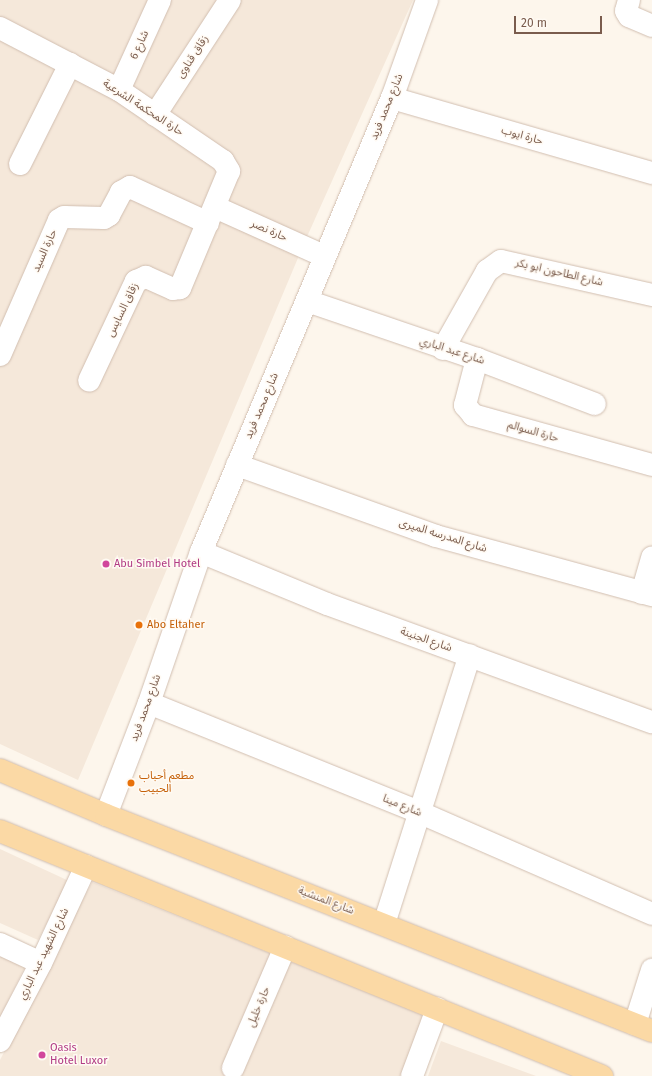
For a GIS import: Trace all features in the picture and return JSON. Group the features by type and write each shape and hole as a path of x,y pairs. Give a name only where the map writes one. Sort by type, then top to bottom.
{"main road":[{"name":"شارع المنشية","path":"0,770 106,815 643,1028"},
{"path":"0,831 602,1076"}],"street":[{"name":"شارع 6","path":"119,90 160,0"},
{"name":"زقاق قناوى","path":"155,115 230,0"},
{"name":"شارع محمد فريد","path":"106,815 149,703 201,552 307,301 324,256 392,98 427,0"},
{"path":"629,0 626,11 629,16 652,26"},
{"name":"حارة المحكمة الشرعية","path":"0,28 119,90 227,165 228,176 211,215"},
{"path":"20,164 70,64"},
{"name":"حارة ايوب","path":"392,98 652,173"},
{"name":"حارة السيد","path":"0,355 59,220 64,217 104,218 109,215 121,192 130,187 211,215"},
{"name":"حارة نصر","path":"211,215 324,256"},
{"name":"زقاق السايس","path":"90,381 136,281 146,277 173,289 180,288 211,215"},
{"name":"شارع الطاحون ابو بكر","path":"443,349 487,271 500,260 652,295"},
{"name":"شارع عبد الباري","path":"307,301 443,349 477,359 595,404"},
{"name":"حارة السوالم","path":"477,359 465,406 473,415 652,465"},
{"name":"شارع المدرسه الميرى","path":"237,465 436,536 647,594"},
{"name":"شارع الجنينة","path":"201,552 335,607 652,722"},
{"path":"647,594 652,557"},
{"path":"384,924 421,813 470,655"},
{"name":"شارع مينا","path":"149,703 421,813 652,914"},
{"name":"شارع الشهيد عبد الباري","path":"0,1041 41,963 86,866"},
{"path":"0,944 41,963"},
{"name":"حارة خليل","path":"233,1068 285,947"},
{"path":"643,1028 652,970"},
{"path":"412,1076 437,1009"}],"shaded area":[{"path":"0,0 413,0 306,239 78,780 0,744"},
{"path":"0,849 69,881 38,940 0,923"},
{"path":"92,882 424,1015 404,1076 0,1076 0,1060"},
{"path":"0,951 27,963 0,1017"},
{"path":"441,1041 536,1076 428,1076"}],"place":[{"name":"Abu Simbel Hotel","path":"106,564"},
{"name":"Abo Eltaher","path":"139,625"},
{"name":"مطعم أحباب الحبيب","path":"131,783"},
{"name":"Oasis Hotel Luxor","path":"42,1055"}]}
